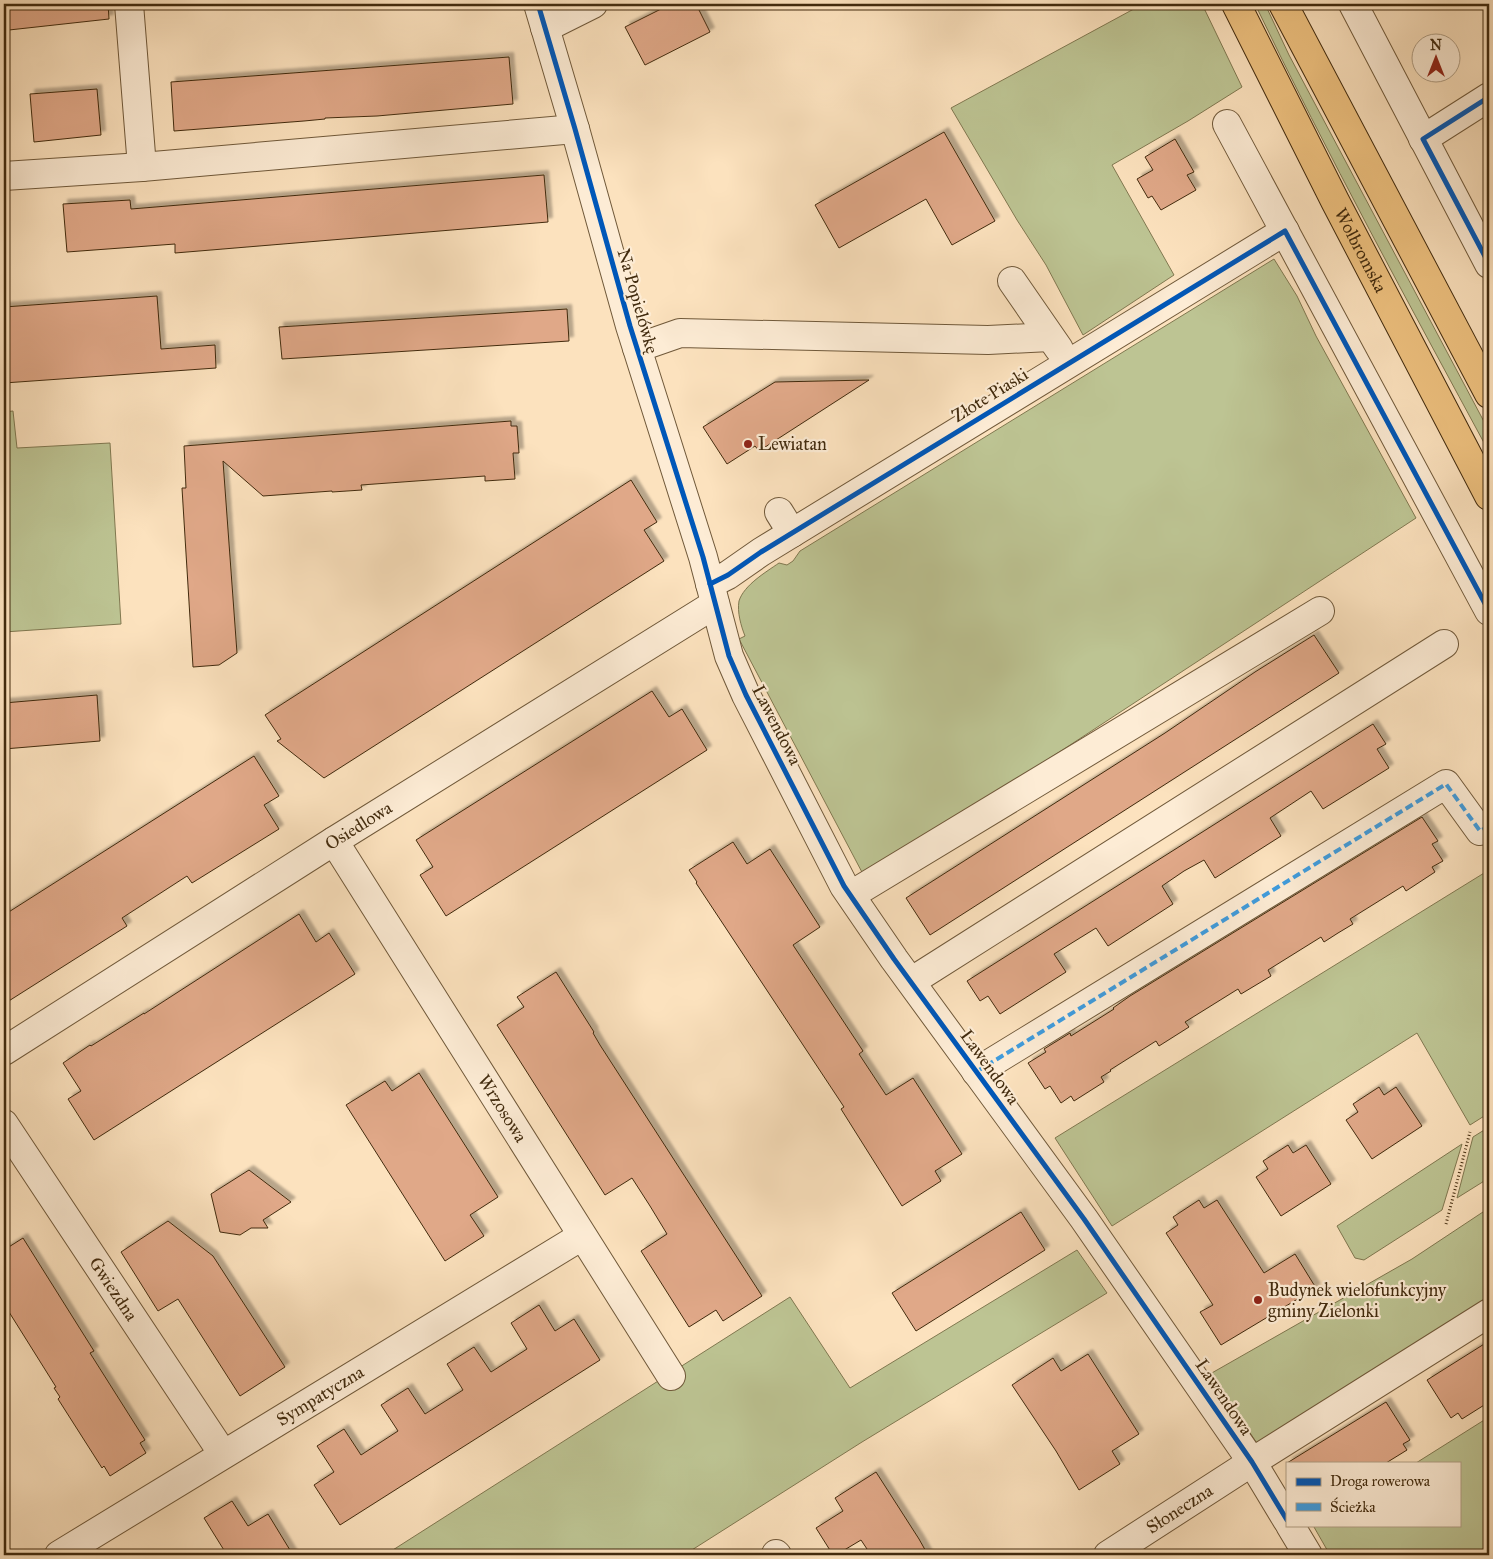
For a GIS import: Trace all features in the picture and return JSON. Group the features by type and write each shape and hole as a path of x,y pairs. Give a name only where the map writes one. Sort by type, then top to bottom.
{"main road":[{"name":"Wolbromska","path":"1236,4 1335,201 1489,496"},
{"path":"1283,4 1489,394"}],"street":[{"path":"130,4 142,166"},
{"path":"541,16 593,4"},
{"path":"1353,4 1489,264"},
{"name":"Na Popielówkę","path":"541,16 637,348 704,557 713,594"},
{"path":"1423,139 1489,97"},
{"path":"1227,124 1489,611"},
{"path":"4,176 575,129"},
{"name":"Złote Piaski","path":"713,594 728,575 761,552 785,523 1068,363 1285,230"},
{"path":"1012,281 1068,363"},
{"path":"637,348 680,333 988,340 1050,336"},
{"name":"Osiedlowa","path":"4,1052 334,841 713,594"},
{"name":"Lawendowa","path":"713,594 729,656 746,695 844,886 976,1072 1084,1219 1252,1462 1286,1518"},
{"path":"851,896 1320,611"},
{"path":"912,981 1444,644"},
{"path":"976,1072 1446,784 1480,831 1489,826"},
{"name":"Wrzosowa","path":"334,841 671,1376"},
{"name":"Gwiezdna","path":"4,1124 223,1454"},
{"name":"Sympatyczna","path":"60,1555 582,1236"},
{"name":"Słoneczna","path":"1108,1555 1489,1313"},
{"path":"1291,1526 1308,1555"}],"path":[{"path":"1446,1224 1470,1132"}],"green space":[{"path":"1143,4 1202,4 1242,87 1112,165 1174,275 1083,335 1046,265 1017,220 951,108"},
{"path":"1255,4 1265,4 1289,55 1489,431 1489,452 1340,174"},
{"path":"1274,259 1297,296 1316,336 1416,518 1064,749 864,876 739,639 745,636 739,610 739,601 742,595 756,579 779,563 787,565 793,561 800,551"},
{"path":"13,411 17,448 110,443 121,624 4,632 4,412"},
{"path":"1489,870 1489,1113 1470,1125 1417,1033 1112,1226 1055,1138"},
{"path":"1489,1127 1489,1178 1457,1198 1473,1137"},
{"path":"1462,1144 1442,1210 1364,1260 1355,1258 1337,1226"},
{"path":"1489,1208 1489,1306 1263,1452 1210,1374 1412,1259"},
{"path":"1077,1250 1107,1293 862,1442 684,1555 385,1555 790,1297 850,1388"},
{"path":"1489,1417 1489,1555 1330,1555 1314,1527 1316,1526 1460,1526 1460,1462 1418,1462"}],"building":[{"path":"6,4 108,4 109,19 9,30"},
{"path":"671,4 696,4 710,32 645,65 625,27"},
{"path":"509,57 513,104 174,131 171,82"},
{"path":"97,89 101,135 34,142 30,94"},
{"path":"944,132 995,221 952,245 926,199 839,248 815,205"},
{"path":"1175,139 1194,172 1187,175 1196,190 1161,210 1152,196 1148,198 1137,179 1153,170 1145,157"},
{"path":"544,175 548,222 175,253 175,244 67,252 63,204 130,200 131,209"},
{"path":"157,296 161,349 215,345 216,368 4,383 4,307"},
{"path":"567,309 569,341 282,359 279,327"},
{"path":"869,380 759,451 755,446 727,464 703,427 775,382"},
{"path":"511,421 511,426 517,426 519,453 513,453 515,479 485,481 485,476 361,485 362,490 263,496 223,461 237,653 219,665 193,667 182,488 186,488 184,446"},
{"path":"631,480 657,522 644,530 664,561 324,778 277,741 281,739 265,715"},
{"path":"1314,635 1339,673 930,935 906,898 1165,733 1255,672"},
{"path":"652,691 669,717 682,709 707,750 446,916 420,875 433,867 416,840"},
{"path":"97,695 100,741 4,749 4,703"},
{"path":"1373,724 1386,744 1377,749 1389,768 1323,809 1311,791 1270,818 1281,836 1215,878 1204,860 1184,871 1162,886 1173,904 1108,946 1096,928 1054,954 1066,972 1000,1014 988,996 980,1001 967,981"},
{"path":"254,756 279,796 264,805 279,829 192,883 187,876 122,918 127,926 4,1004 4,915"},
{"path":"1422,817 1438,841 1432,844 1443,861 1432,867 1435,872 1406,891 1403,886 1350,919 1353,924 1324,942 1321,937 1268,970 1271,976 1241,994 1238,989 1185,1022 1189,1027 1159,1046 1156,1041 1110,1070 1101,1077 1104,1082 1074,1101 1071,1096 1061,1103 1050,1086 1045,1089 1028,1063 1046,1052 1044,1049 1070,1033 1071,1036 1114,1009 1130,996"},
{"path":"733,842 747,864 770,849 820,927 793,945 863,1051 859,1054 886,1095 913,1078 962,1154 935,1171 941,1181 902,1206 841,1109 844,1107 689,870"},
{"path":"299,914 316,942 329,933 355,974 94,1140 68,1099 81,1091 63,1063 144,1014"},
{"path":"556,972 594,1032 600,1045 762,1296 723,1321 716,1310 689,1327 641,1251 667,1234 650,1206 632,1178 605,1195 497,1025 524,1007 517,997"},
{"path":"419,1073 498,1197 470,1215 484,1236 445,1261 346,1105 385,1081 392,1091"},
{"path":"1379,1087 1384,1095 1396,1087 1422,1126 1372,1159 1346,1120 1358,1112 1353,1104"},
{"path":"1288,1145 1293,1153 1306,1145 1331,1184 1281,1216 1256,1177 1268,1169 1263,1161"},
{"path":"249,1170 291,1202 263,1220 268,1228 251,1228 240,1235 220,1232 211,1194"},
{"path":"1199,1200 1204,1208 1217,1200 1264,1273 1295,1254 1316,1288 1221,1345 1200,1312 1213,1305 1166,1233 1178,1225 1173,1217"},
{"path":"1021,1212 1045,1250 916,1331 892,1293"},
{"path":"168,1221 213,1256 285,1367 240,1396 178,1299 158,1311 121,1252"},
{"path":"23,1238 94,1351 90,1353 145,1440 140,1443 146,1453 110,1476 104,1466 102,1468 58,1399 60,1397 54,1388 56,1387 4,1304 4,1250"},
{"path":"539,1305 555,1331 574,1319 600,1360 340,1525 314,1485 334,1472 317,1446 344,1429 361,1455 398,1431 381,1405 408,1388 425,1414 463,1390 447,1364 474,1347 491,1372 527,1349 511,1323"},
{"path":"1489,1341 1489,1402 1462,1419 1458,1413 1451,1418 1427,1380"},
{"path":"1088,1354 1139,1434 1112,1451 1120,1464 1079,1490 1056,1451 1012,1385 1053,1358 1061,1371"},
{"path":"1386,1402 1410,1440 1403,1444 1407,1450 1388,1462 1289,1462"},
{"path":"876,1472 928,1555 871,1555 861,1540 833,1555 816,1528 843,1511 835,1498"},
{"path":"232,1501 248,1526 268,1514 293,1555 227,1555 204,1518"}],"marked path":[{"path":"976,1072 1446,784 1480,831 1489,826"}],"cycle path":[{"path":"538,4 630,326 703,557 729,656 746,695 844,886 894,959 1084,1219 1252,1462 1286,1518"},
{"path":"1489,97 1423,139 1489,264"},
{"path":"710,584 728,575 761,552 1285,231 1489,611"}],"place":[{"name":"Lewiatan","path":"748,444"},
{"name":"Budynek wielofunkcyjny gminy Zielonki","path":"1258,1300"}]}
